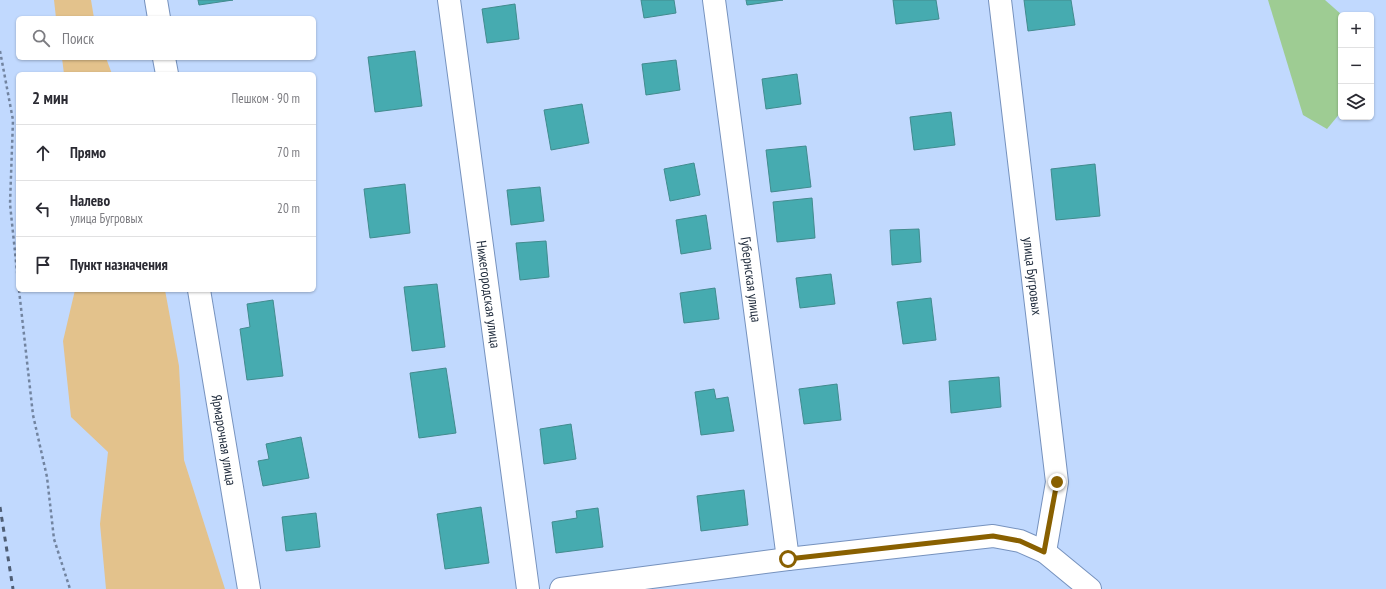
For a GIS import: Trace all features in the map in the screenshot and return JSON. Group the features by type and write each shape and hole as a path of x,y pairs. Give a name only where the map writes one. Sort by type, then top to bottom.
{"street":[{"path":"156,0 159,16"},
{"name":"Нижегородская улица","path":"449,0 528,589"},
{"name":"Губернская улица","path":"714,0 788,559"},
{"name":"улица Бугровых","path":"1000,0 1057,482 1044,552"},
{"path":"164,60 166,72"},
{"name":"Ярмарочная улица","path":"199,292 249,589"},
{"path":"561,589 788,559 993,536 1020,541 1044,552 1090,589"}],"path":[{"path":"0,51 13,120 10,204 16,262"},
{"path":"19,292 33,415 46,477 54,539 70,589"}],"shaded area":[{"path":"54,0 91,0 94,16 56,16"},
{"path":"1268,0 1325,0 1339,12 1338,116 1327,129 1303,115"},
{"path":"62,60 107,60 111,72 64,72"},
{"path":"75,292 165,292 179,366 184,460 225,589 106,589 100,524 108,452 71,417 63,341"}],"building":[{"path":"198,0 233,0 199,5"},
{"path":"641,0 674,0 676,13 644,18"},
{"path":"746,0 783,0 747,5"},
{"path":"893,0 936,0 939,19 896,24"},
{"path":"1024,0 1071,0 1075,25 1028,31"},
{"path":"515,4 519,39 487,43 482,9"},
{"path":"415,51 422,106 375,112 368,57"},
{"path":"676,60 680,90 646,95 642,64"},
{"path":"797,74 801,104 766,109 762,79"},
{"path":"582,104 589,143 551,150 544,110"},
{"path":"951,112 955,145 914,150 910,117"},
{"path":"806,146 811,187 771,192 766,150"},
{"path":"694,163 700,195 670,201 664,169"},
{"path":"1095,164 1100,216 1056,220 1051,169"},
{"path":"405,184 410,233 370,238 364,189"},
{"path":"540,187 544,221 511,225 507,190"},
{"path":"812,198 815,238 777,242 773,202"},
{"path":"706,215 711,249 681,254 676,220"},
{"path":"919,229 921,262 892,265 890,230"},
{"path":"546,241 549,277 520,280 516,243"},
{"path":"831,274 835,304 800,308 796,278"},
{"path":"437,284 445,347 412,351 404,287"},
{"path":"715,288 719,319 684,323 680,293"},
{"path":"931,298 936,340 903,344 897,302"},
{"path":"273,300 283,376 247,380 240,329 250,327 247,304"},
{"path":"446,368 456,433 419,438 410,373"},
{"path":"999,377 1001,407 951,413 949,381"},
{"path":"837,384 841,420 804,424 799,389"},
{"path":"714,389 716,399 728,397 734,431 701,435 695,392"},
{"path":"571,424 576,459 544,464 540,429"},
{"path":"301,437 309,478 263,486 258,461 269,459 266,444"},
{"path":"744,490 748,525 701,531 697,496"},
{"path":"481,507 489,563 445,569 437,514"},
{"path":"598,508 603,547 556,553 552,522 577,518 576,511"},
{"path":"316,513 320,547 286,551 282,517"}],"railway":[{"path":"0,507 13,589"}],"route":[{"path":"788,559 888,549 993,536 1020,541 1044,552 1057,482"}]}
